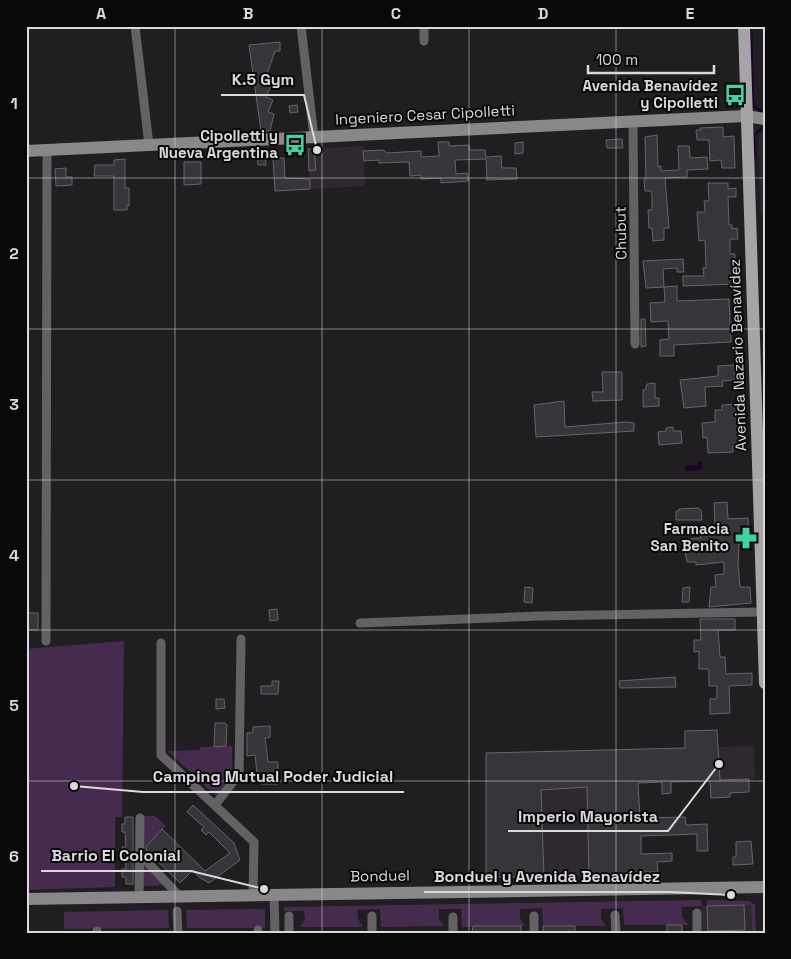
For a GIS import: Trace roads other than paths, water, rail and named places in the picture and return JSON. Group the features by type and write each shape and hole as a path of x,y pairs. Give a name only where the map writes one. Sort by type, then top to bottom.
{"main road":[{"name":"Avenida Nazario Benavídez","path":"744,26 765,683"},
{"name":"Ingeniero Cesar Cipolletti","path":"26,151 746,116 765,119"},
{"name":"Bonduel","path":"26,899 765,887"}],"street":[{"path":"135,26 149,145"},
{"path":"301,26 314,137"},
{"path":"424,26 424,41"},
{"name":"Chubut","path":"633,121 636,344"},
{"path":"46,640 47,150"},
{"path":"360,623 540,616 762,612"},
{"path":"215,806 239,774 241,639"},
{"path":"161,642 162,755 254,842 253,895"},
{"path":"139,897 140,818"},
{"path":"140,854 180,896"},
{"path":"274,895 275,933"},
{"path":"178,911 178,933"},
{"path":"697,913 697,933"},
{"path":"289,916 289,933"},
{"path":"372,916 372,933"},
{"path":"534,916 534,933"},
{"path":"615,916 616,933"},
{"path":"453,917 453,933"}],"waterway":[{"path":"751,26 753,106 761,111"},
{"path":"755,158 754,135 762,128"}],"place":[{"name":"Avenida Benavídez y Cipolletti","path":"735,95"},
{"name":"Cipolletti y Nueva Argentina","path":"295,145"},
{"name":"K.5 Gym","path":"317,150"},
{"name":"Farmacia San Benito","path":"746,538"},
{"name":"Imperio Mayorista","path":"719,764"},
{"name":"Camping Mutual Poder Judicial","path":"74,786"},
{"name":"Barrio El Colonial","path":"264,889"},
{"name":"Bonduel y Avenida Benavídez","path":"731,895"}]}
